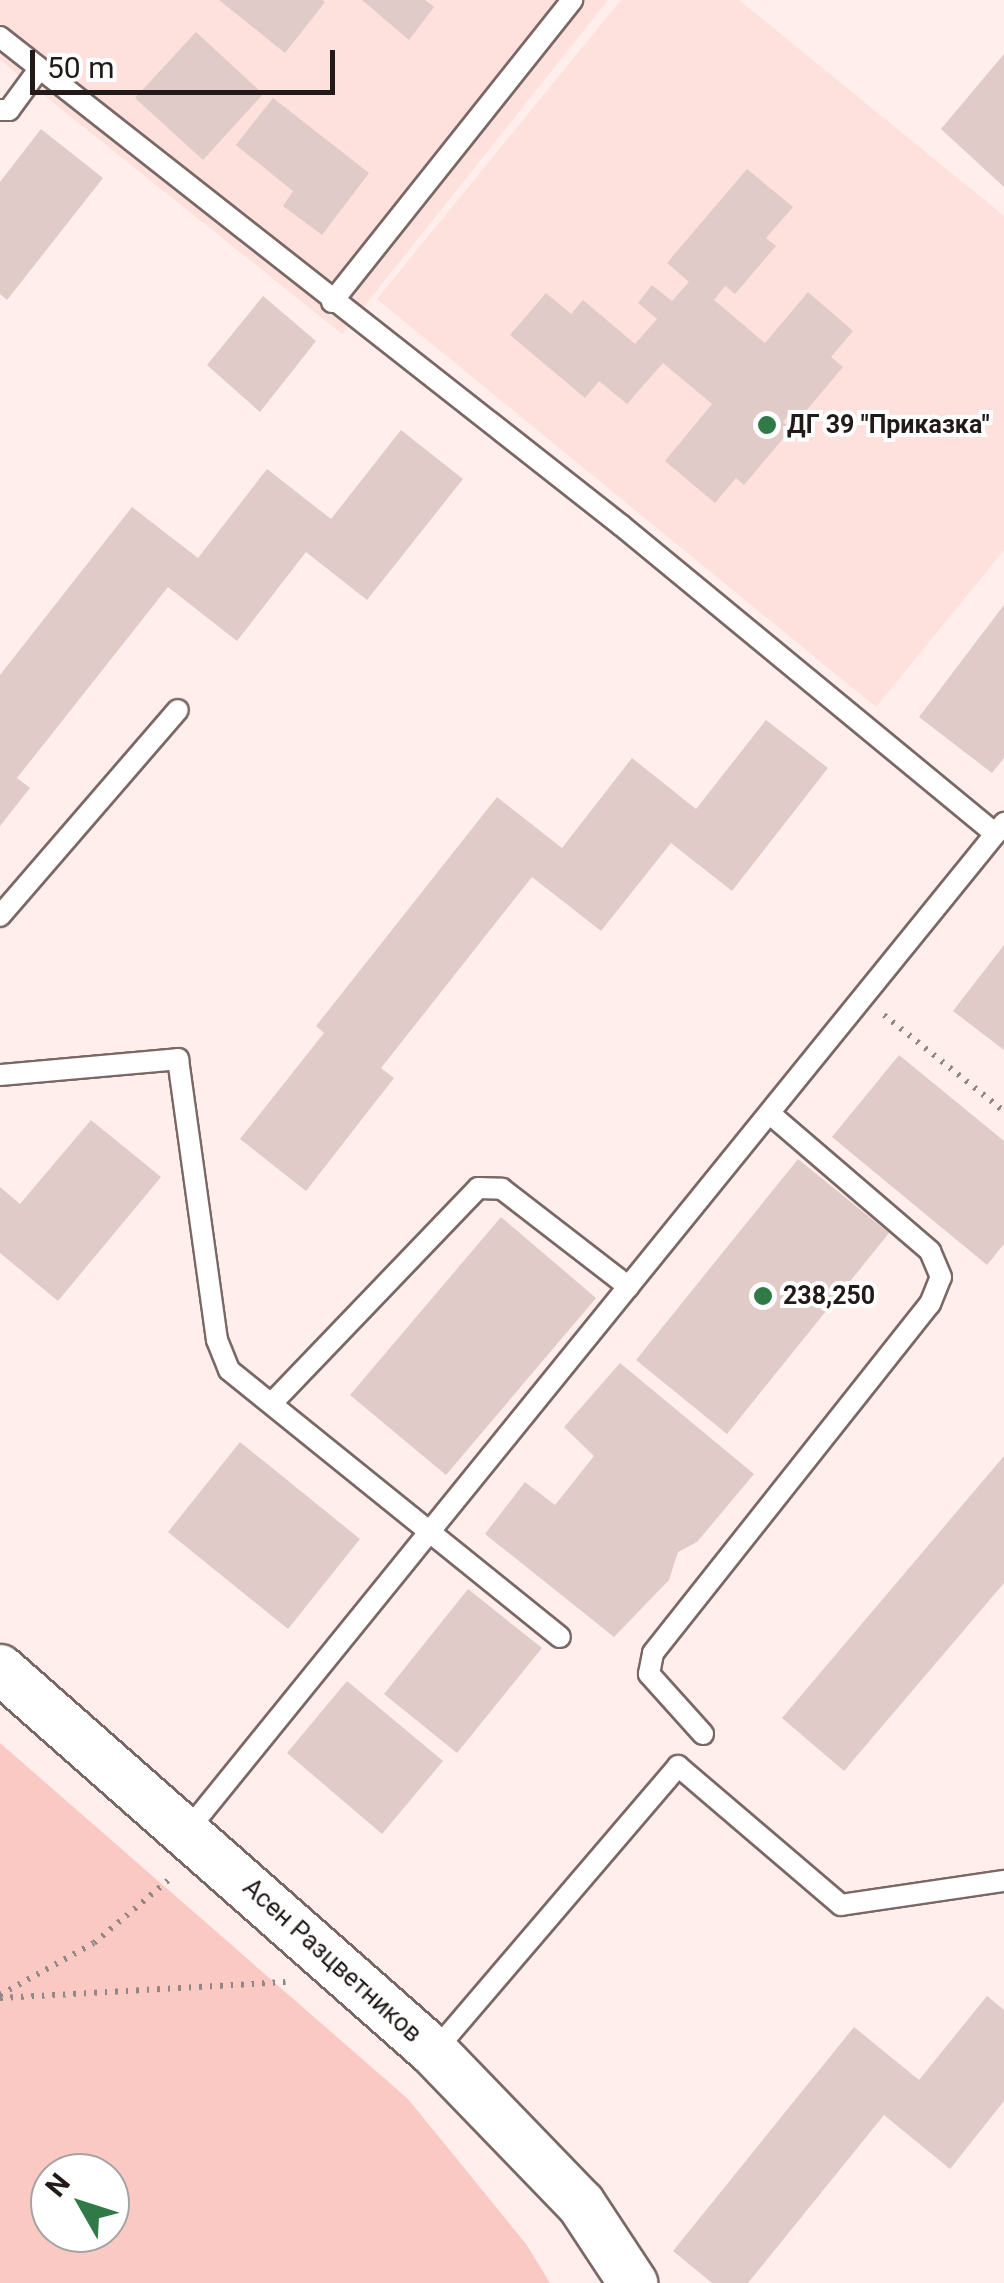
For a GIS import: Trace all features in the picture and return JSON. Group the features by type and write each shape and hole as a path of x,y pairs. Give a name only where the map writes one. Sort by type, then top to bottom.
{"street":[{"name":"Асен Разцветников","path":"0,1669 434,2052 581,2204 632,2283"}],"lane":[{"path":"332,302 572,0"},
{"path":"0,37 1000,829 428,1536 197,1840"},
{"path":"0,110 9,110 39,68"},
{"path":"0,916 178,710"},
{"path":"0,1074 178,1059 217,1340 229,1370 428,1536 560,1637"},
{"path":"703,1734 650,1674 653,1653 930,1304 941,1277 930,1251 770,1114"},
{"path":"272,1403 478,1188 502,1189 629,1287"},
{"path":"434,2052 678,1766 841,1905 1004,1881"}],"path":[{"path":"864,999 1004,1111"},
{"path":"0,1997 94,1942 197,1840"},
{"path":"0,1997 158,1985 358,1984"}],"shaded area":[{"path":"0,0 608,0 342,334 0,60"},
{"name":"ДГ 39 \"Приказка\"","path":"621,0 739,0 1004,216 1004,550 876,707 377,299"},
{"path":"0,1743 408,2099 526,2244 550,2283 0,2283"}],"building":[{"path":"219,0 322,0 325,2 285,53"},
{"path":"362,0 425,0 434,7 409,40"},
{"path":"196,32 263,94 203,160 135,98"},
{"path":"1004,54 1004,187 941,129"},
{"path":"273,98 369,173 322,235 283,206 293,191 236,145"},
{"path":"41,129 103,178 7,300 0,294 0,182"},
{"path":"747,169 793,207 766,238 776,246 735,294 725,286 714,300 765,343 808,292 853,331 831,357 843,367 799,419 791,412 783,422 791,429 744,485 736,478 715,503 665,461 712,404 663,363 627,404 599,381 585,398 510,335 546,293 571,314 583,300 635,344 657,319 638,303 652,285 672,301 689,282 667,263"},
{"path":"263,296 316,341 260,412 207,365"},
{"path":"401,430 463,479 367,600 306,552 237,641 168,587 17,778 30,788 0,826 0,675 132,507 198,558 267,469 331,519"},
{"path":"1004,605 1004,758 992,773 919,717"},
{"path":"766,720 828,768 732,891 671,843 601,931 532,877 381,1068 394,1078 306,1191 240,1139 324,1033 316,1026 497,797 562,848 632,758 696,809"},
{"path":"1004,945 1004,1050 953,1011"},
{"path":"899,1055 1004,1141 1004,1244 987,1265 832,1137"},
{"path":"91,1120 161,1177 58,1301 0,1253 0,1187 20,1204"},
{"name":"238,250","path":"798,1159 889,1233 727,1434 636,1360"},
{"path":"501,1217 596,1298 446,1475 350,1395"},
{"path":"620,1363 754,1474 697,1542 678,1552 669,1580 614,1637 485,1534 525,1482 555,1505 594,1456 564,1427"},
{"path":"240,1442 360,1539 288,1629 168,1532"},
{"path":"1004,1456 1004,1583 844,1771 782,1718"},
{"path":"468,1589 542,1648 457,1753 384,1694"},
{"path":"347,1681 443,1761 382,1834 287,1753"},
{"path":"987,1996 1004,2010 1004,2101 950,2169 884,2115 748,2283 712,2283 673,2251 854,2027 919,2080"}],"place":[{"name":"ДГ 39 \"Приказка\"","path":"767,425"},
{"name":"238,250","path":"763,1296"}]}
